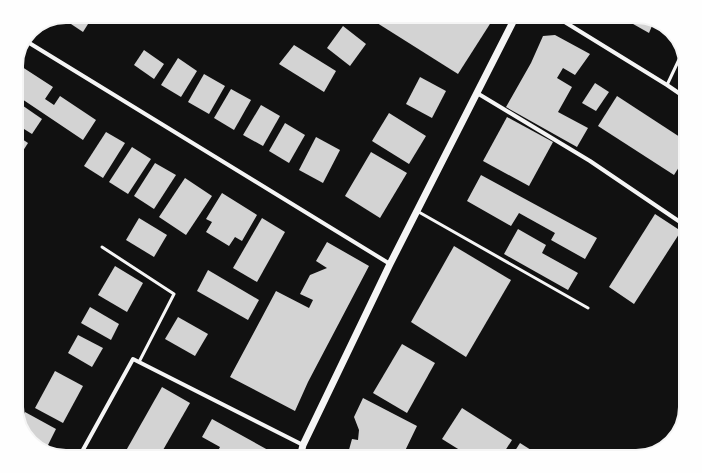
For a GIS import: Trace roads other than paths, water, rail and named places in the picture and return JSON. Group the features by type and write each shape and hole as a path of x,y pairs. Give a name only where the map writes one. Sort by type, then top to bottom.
{"street":[{"path":"302,450 390,264 512,23"},
{"path":"566,23 679,93"},
{"path":"30,43 390,264"},
{"path":"477,93 590,161 679,221"},
{"path":"83,450 133,359 303,445"}],"lane":[{"path":"667,85 679,60"},
{"path":"417,211 588,308"},
{"path":"102,247 174,294 139,362"}]}
